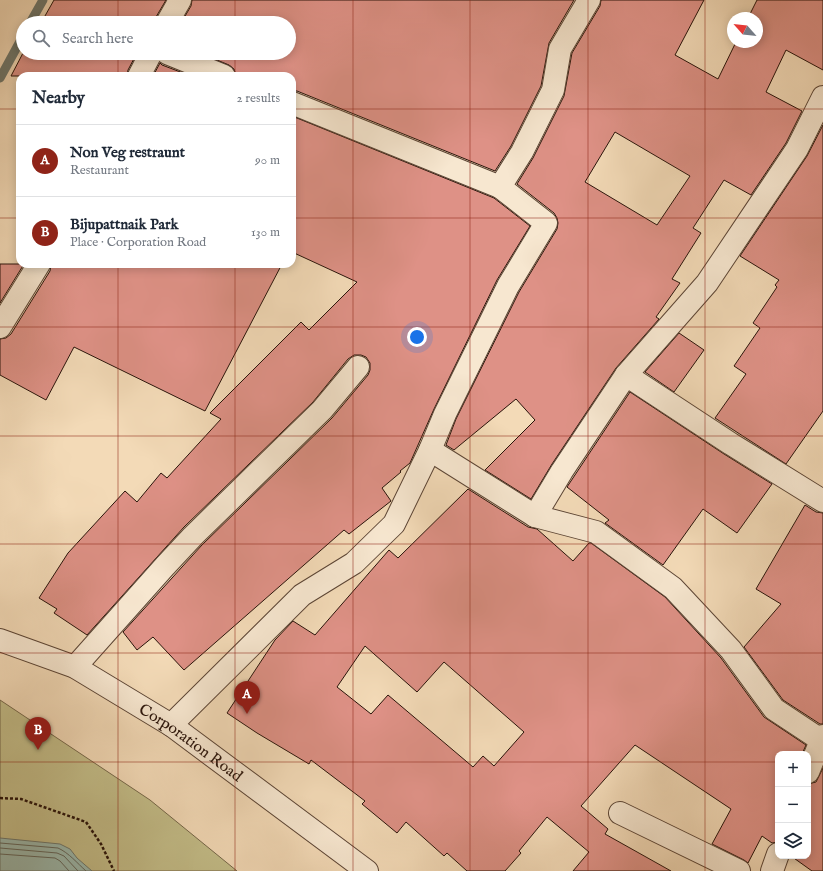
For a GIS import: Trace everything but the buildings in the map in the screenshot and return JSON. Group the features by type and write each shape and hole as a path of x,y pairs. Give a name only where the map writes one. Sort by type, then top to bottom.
{"street":[{"path":"171,16 180,0"},
{"path":"500,187 522,152 553,90 560,49 589,0"},
{"path":"141,72 147,60"},
{"path":"184,60 214,72"},
{"path":"535,516 562,471 626,375 707,284 797,149 823,97"},
{"path":"171,725 302,596 354,563 394,524 430,450 444,414 508,286 546,223 500,187 296,105"},
{"path":"0,327 37,268"},
{"path":"75,666 193,536 322,410 358,367"},
{"path":"626,375 731,444 823,501"},
{"path":"430,450 535,516 596,532 673,588 731,650 774,709 822,738 811,765"},
{"name":"Corporation Road","path":"0,640 75,666 171,725 367,871"},
{"path":"620,813 739,871"},
{"path":"772,871 776,859"}],"path":[{"path":"0,798 21,799 86,822 101,844 114,871"}],"shaded area":[{"path":"0,700 150,800 237,871 0,871"}],"water":[{"path":"0,838 60,844 70,849 77,858 92,871 0,871"}],"waterway":[{"path":"34,16 43,0"},
{"path":"0,78 16,49"}],"place":[{"name":"Non Veg restraunt","path":"247,714"},
{"name":"Bijupattnaik Park","path":"38,750"}]}
